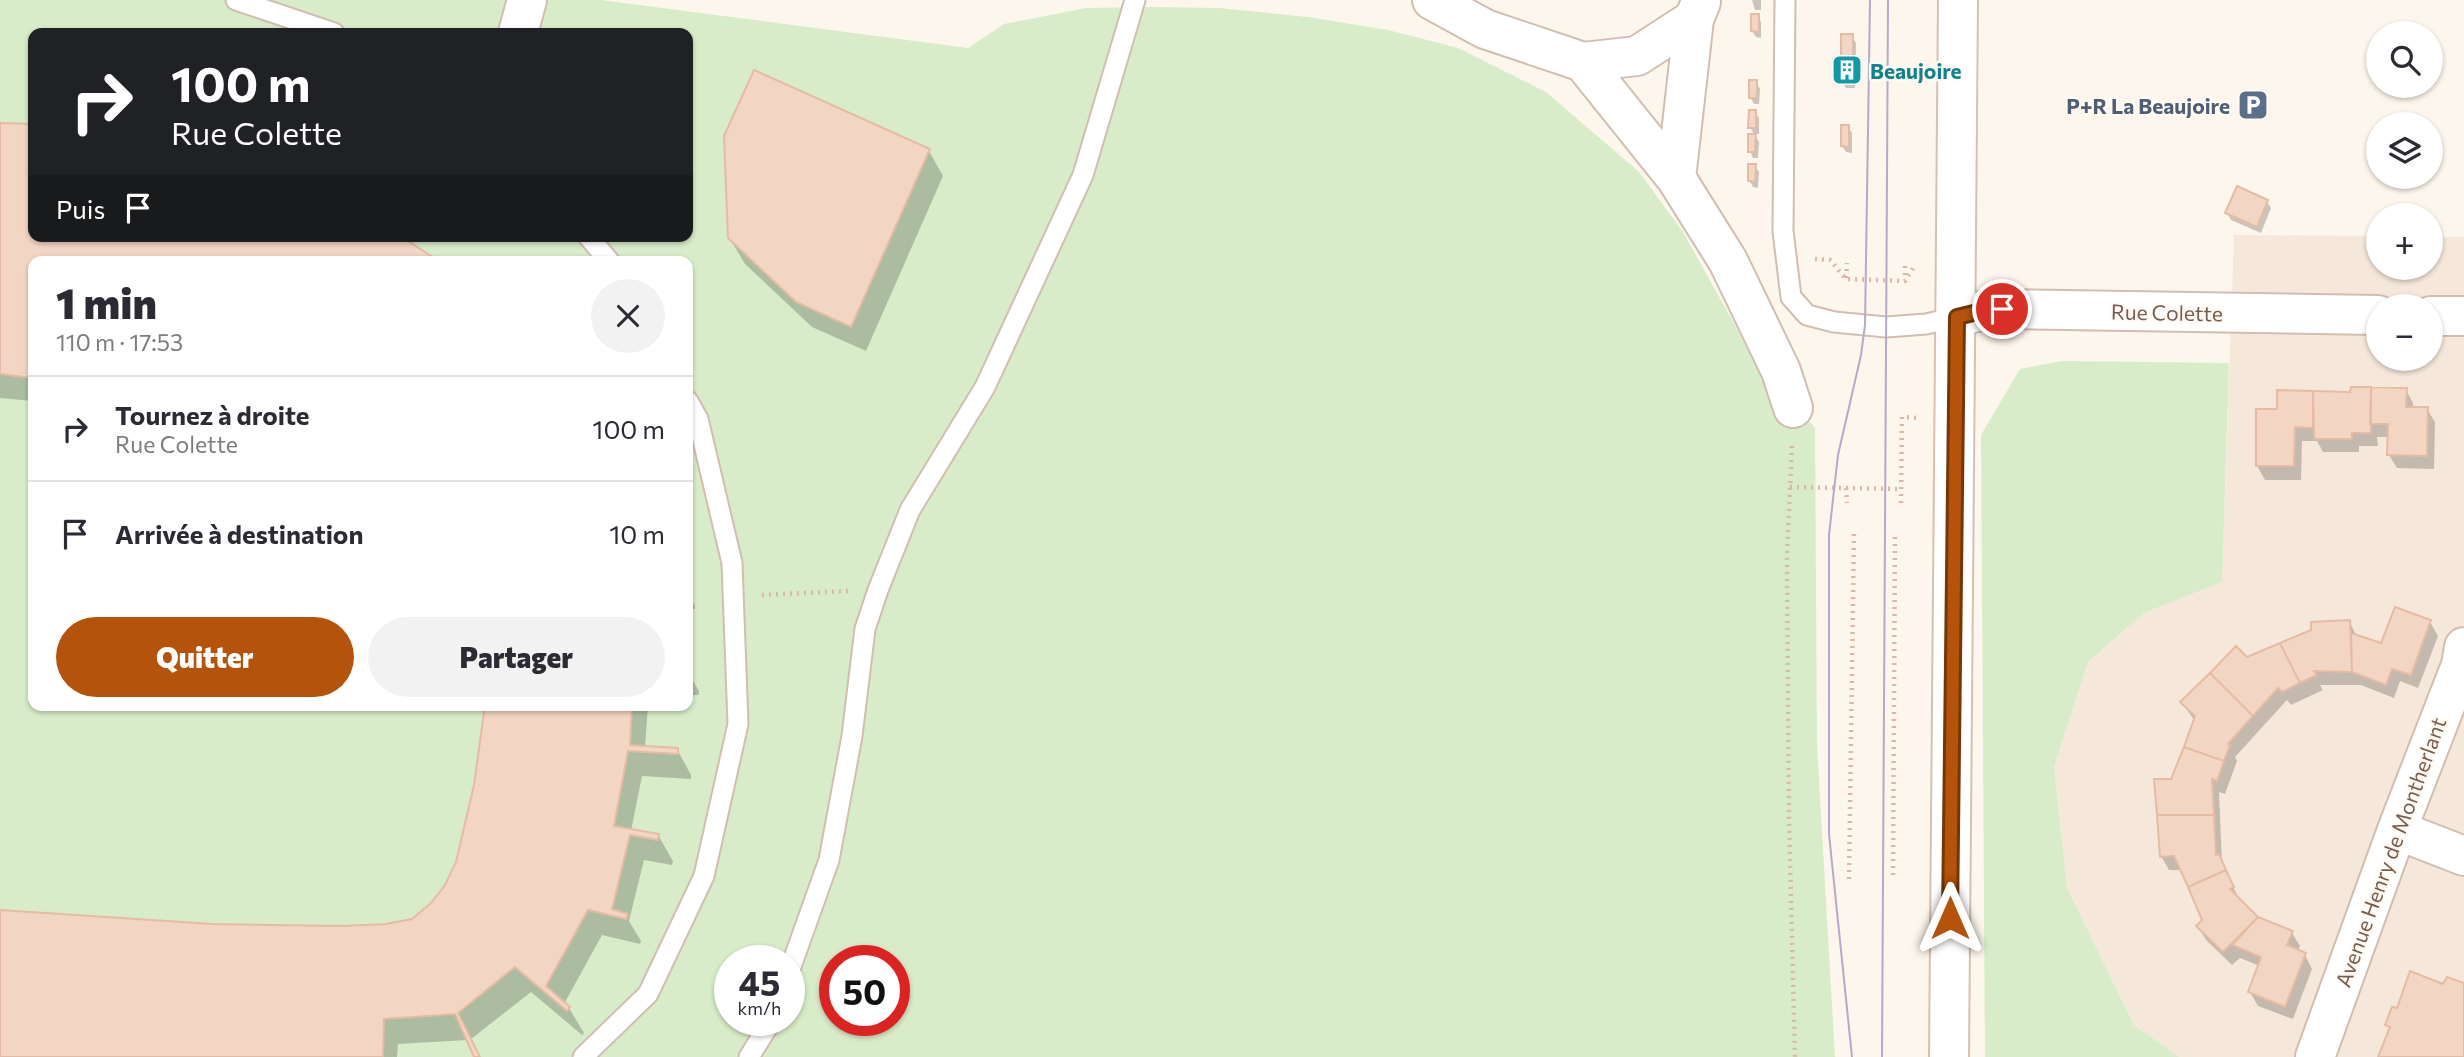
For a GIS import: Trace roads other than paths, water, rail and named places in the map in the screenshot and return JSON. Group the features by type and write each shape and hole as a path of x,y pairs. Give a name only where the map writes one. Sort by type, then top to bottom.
{"street":[{"path":"519,28 527,0"},
{"path":"1432,0 1485,29 1583,62 1637,56 1698,10"},
{"path":"1949,1057 1958,0"},
{"path":"1676,178 1698,10"},
{"path":"1583,62 1676,178 1728,261 1781,371 1793,408"},
{"name":"Rue Colette","path":"1957,317 2002,309 2366,315"},
{"path":"2443,316 2464,316"},
{"name":"Avenue Henry de Montherlant","path":"2315,1057 2460,665 2464,647"},
{"path":"2397,830 2464,856"}],"lane":[{"path":"236,0 319,28"},
{"path":"799,945 829,860 852,736 865,629 878,590 911,510 985,387 1083,175 1135,0"},
{"path":"1785,0 1783,231 1791,297 1807,315 1834,321 1886,327 1926,324 1957,317"},
{"path":"593,242 605,256"},
{"path":"583,1057 648,994 704,876 738,724 732,563 698,419 693,410"},
{"path":"749,1057 762,1036"}],"tram line":[{"path":"1852,1057 1829,834 1829,535 1838,455 1861,355 1865,325 1870,0"},
{"path":"1882,1057 1888,0"}],"place":[{"name":"Beaujoire","path":"1847,70"},
{"name":"P+R La Beaujoire","path":"2253,105"}]}
